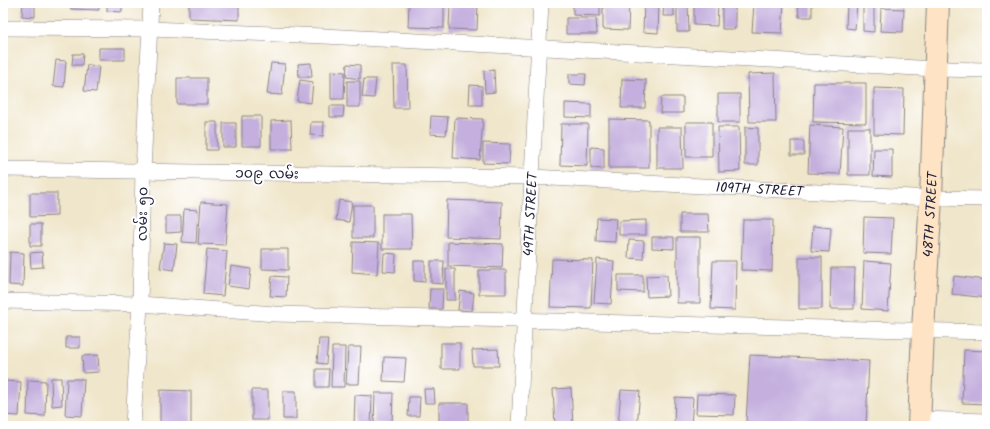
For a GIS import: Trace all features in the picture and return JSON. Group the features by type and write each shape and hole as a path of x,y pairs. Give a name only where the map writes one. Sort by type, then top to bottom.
{"main road":[{"name":"48TH STREET","path":"919,423 923,330 932,198 938,3"}],"street":[{"name":"လမ်း ၅၀","path":"133,426 140,304 143,171 152,3"},
{"name":"49TH STREET","path":"519,426 526,320 541,3"},
{"path":"3,28 150,29 316,36 936,69 987,70"},
{"name":"၁၀၉ လမ်း","path":"3,169 532,178"},
{"name":"109TH STREET","path":"532,178 932,198 987,199"},
{"path":"3,301 140,304 275,314 987,332"},
{"path":"919,423 987,421"}],"building":[{"path":"23,3 35,3 35,17 22,16"},
{"path":"71,3 99,3 99,10 71,9"},
{"path":"107,3 122,3 122,12 107,11"},
{"path":"189,3 239,3 239,20 189,18"},
{"path":"409,3 444,3 444,28 408,27"},
{"path":"450,3 478,3 477,30 449,29"},
{"path":"573,3 600,3 600,16 573,15"},
{"path":"603,3 629,3 628,30 603,29"},
{"path":"644,3 659,3 658,33 643,32"},
{"path":"664,3 674,3 674,16 663,16"},
{"path":"677,3 688,3 689,32 677,32"},
{"path":"694,3 718,3 717,26 694,25"},
{"path":"722,3 735,3 735,29 722,29"},
{"path":"754,3 784,3 782,33 752,32"},
{"path":"812,3 812,17 799,17 798,4"},
{"path":"847,3 857,3 855,29 846,28"},
{"path":"863,3 874,3 874,32 863,31"},
{"path":"881,8 904,9 903,32 880,31"},
{"path":"566,18 596,18 597,34 566,34"},
{"path":"99,48 125,48 125,60 99,60"},
{"path":"73,54 83,54 82,65 72,65"},
{"path":"56,60 66,61 64,87 53,86"},
{"path":"271,63 285,64 282,95 267,94"},
{"path":"311,63 312,77 299,77 298,64"},
{"path":"347,64 360,65 360,79 346,77"},
{"path":"87,65 99,66 96,92 84,91"},
{"path":"393,65 407,65 408,108 394,108"},
{"path":"494,70 495,92 485,93 484,71"},
{"path":"331,71 345,72 344,99 331,99"},
{"path":"775,73 776,122 749,122 748,74"},
{"path":"569,74 586,74 585,85 569,84"},
{"path":"177,78 207,78 207,104 177,104"},
{"path":"364,79 376,79 374,98 362,97"},
{"path":"622,79 646,80 645,108 621,108"},
{"path":"300,80 313,82 311,103 297,101"},
{"path":"347,81 360,81 360,107 347,107"},
{"path":"814,83 866,83 866,123 813,122"},
{"path":"470,85 482,86 482,105 469,105"},
{"path":"874,88 904,89 903,135 874,134"},
{"path":"718,94 740,94 740,122 718,122"},
{"path":"661,97 683,97 683,113 660,113"},
{"path":"565,103 591,104 591,118 565,117"},
{"path":"330,106 344,106 343,117 330,117"},
{"path":"242,116 261,116 261,146 242,146"},
{"path":"431,116 448,117 446,135 430,134"},
{"path":"455,118 483,119 480,160 453,158"},
{"path":"609,119 649,120 649,168 609,168"},
{"path":"291,120 292,149 271,149 271,121"},
{"path":"206,122 217,122 217,150 206,150"},
{"path":"311,122 324,122 323,136 310,135"},
{"path":"686,122 712,122 712,157 686,157"},
{"path":"223,123 236,123 236,147 223,147"},
{"path":"561,124 588,124 587,166 560,165"},
{"path":"810,125 843,127 840,174 808,173"},
{"path":"657,127 682,127 683,168 657,168"},
{"path":"718,127 739,127 740,171 719,172"},
{"path":"745,127 758,128 758,165 745,165"},
{"path":"848,128 870,128 870,175 848,175"},
{"path":"791,141 804,141 804,155 791,155"},
{"path":"483,143 510,144 509,164 483,163"},
{"path":"591,147 604,148 604,169 591,168"},
{"path":"874,149 892,149 892,177 873,176"},
{"path":"30,193 57,193 57,216 30,217"},
{"path":"339,200 352,202 349,222 336,220"},
{"path":"447,200 502,202 501,239 446,237"},
{"path":"201,202 228,204 225,245 198,244"},
{"path":"353,205 373,205 373,238 353,238"},
{"path":"184,209 198,210 196,243 182,242"},
{"path":"382,214 411,214 412,249 382,249"},
{"path":"680,214 708,214 709,232 680,232"},
{"path":"166,216 181,216 181,232 166,233"},
{"path":"864,217 893,218 891,254 863,253"},
{"path":"597,218 616,219 615,242 596,241"},
{"path":"646,220 646,235 619,235 619,221"},
{"path":"743,220 773,220 772,271 741,270"},
{"path":"30,224 41,224 41,246 30,246"},
{"path":"813,226 831,228 829,252 811,251"},
{"path":"652,237 674,237 674,249 652,248"},
{"path":"677,237 700,237 700,303 677,303"},
{"path":"629,240 644,241 643,259 628,258"},
{"path":"353,242 379,243 377,274 352,272"},
{"path":"448,242 503,244 502,268 448,266"},
{"path":"164,243 177,244 174,270 160,268"},
{"path":"207,249 227,251 223,296 203,294"},
{"path":"262,249 288,249 288,270 262,269"},
{"path":"10,252 24,253 23,286 9,285"},
{"path":"42,252 43,267 31,268 30,253"},
{"path":"384,253 396,254 395,272 383,271"},
{"path":"799,257 822,257 822,309 799,309"},
{"path":"552,259 593,260 591,308 550,307"},
{"path":"597,259 614,261 611,304 594,303"},
{"path":"414,261 425,261 425,282 414,281"},
{"path":"431,261 444,261 443,284 431,283"},
{"path":"713,261 736,261 735,310 711,309"},
{"path":"864,261 891,263 888,311 862,309"},
{"path":"231,266 251,269 249,289 228,286"},
{"path":"831,268 855,268 854,309 830,309"},
{"path":"446,269 455,269 455,300 446,300"},
{"path":"479,270 506,270 506,294 479,294"},
{"path":"618,275 643,275 643,292 618,291"},
{"path":"667,275 668,296 647,297 646,276"},
{"path":"272,276 287,277 286,297 270,296"},
{"path":"954,276 987,280 987,298 952,294"},
{"path":"430,289 443,289 442,309 429,309"},
{"path":"460,291 474,293 472,311 458,310"},
{"path":"66,337 80,337 80,348 66,348"},
{"path":"319,339 328,339 326,364 317,363"},
{"path":"441,343 460,343 460,369 441,369"},
{"path":"332,347 345,347 344,387 331,387"},
{"path":"348,347 361,347 359,384 346,384"},
{"path":"498,349 499,366 473,366 472,350"},
{"path":"964,350 987,351 987,404 962,403"},
{"path":"98,355 99,372 83,373 82,356"},
{"path":"750,355 869,361 866,426 800,426 746,422"},
{"path":"384,357 406,358 404,382 383,381"},
{"path":"316,369 329,369 328,387 316,387"},
{"path":"51,378 61,378 62,405 52,406"},
{"path":"67,379 84,379 82,416 65,415"},
{"path":"28,380 46,381 45,416 27,415"},
{"path":"3,381 21,382 19,416 3,415"},
{"path":"571,388 573,425 555,426 553,389"},
{"path":"424,389 434,389 435,403 425,403"},
{"path":"160,390 191,391 191,426 160,426"},
{"path":"252,390 268,390 268,420 252,420"},
{"path":"621,390 640,391 637,426 618,426"},
{"path":"283,391 296,391 296,419 283,419"},
{"path":"375,393 393,393 392,424 374,423"},
{"path":"697,394 735,395 734,415 696,414"},
{"path":"355,395 372,396 371,426 354,426"},
{"path":"409,397 420,397 419,416 408,416"},
{"path":"675,397 693,398 691,426 674,426"},
{"path":"439,403 468,403 468,426 439,426"}]}
